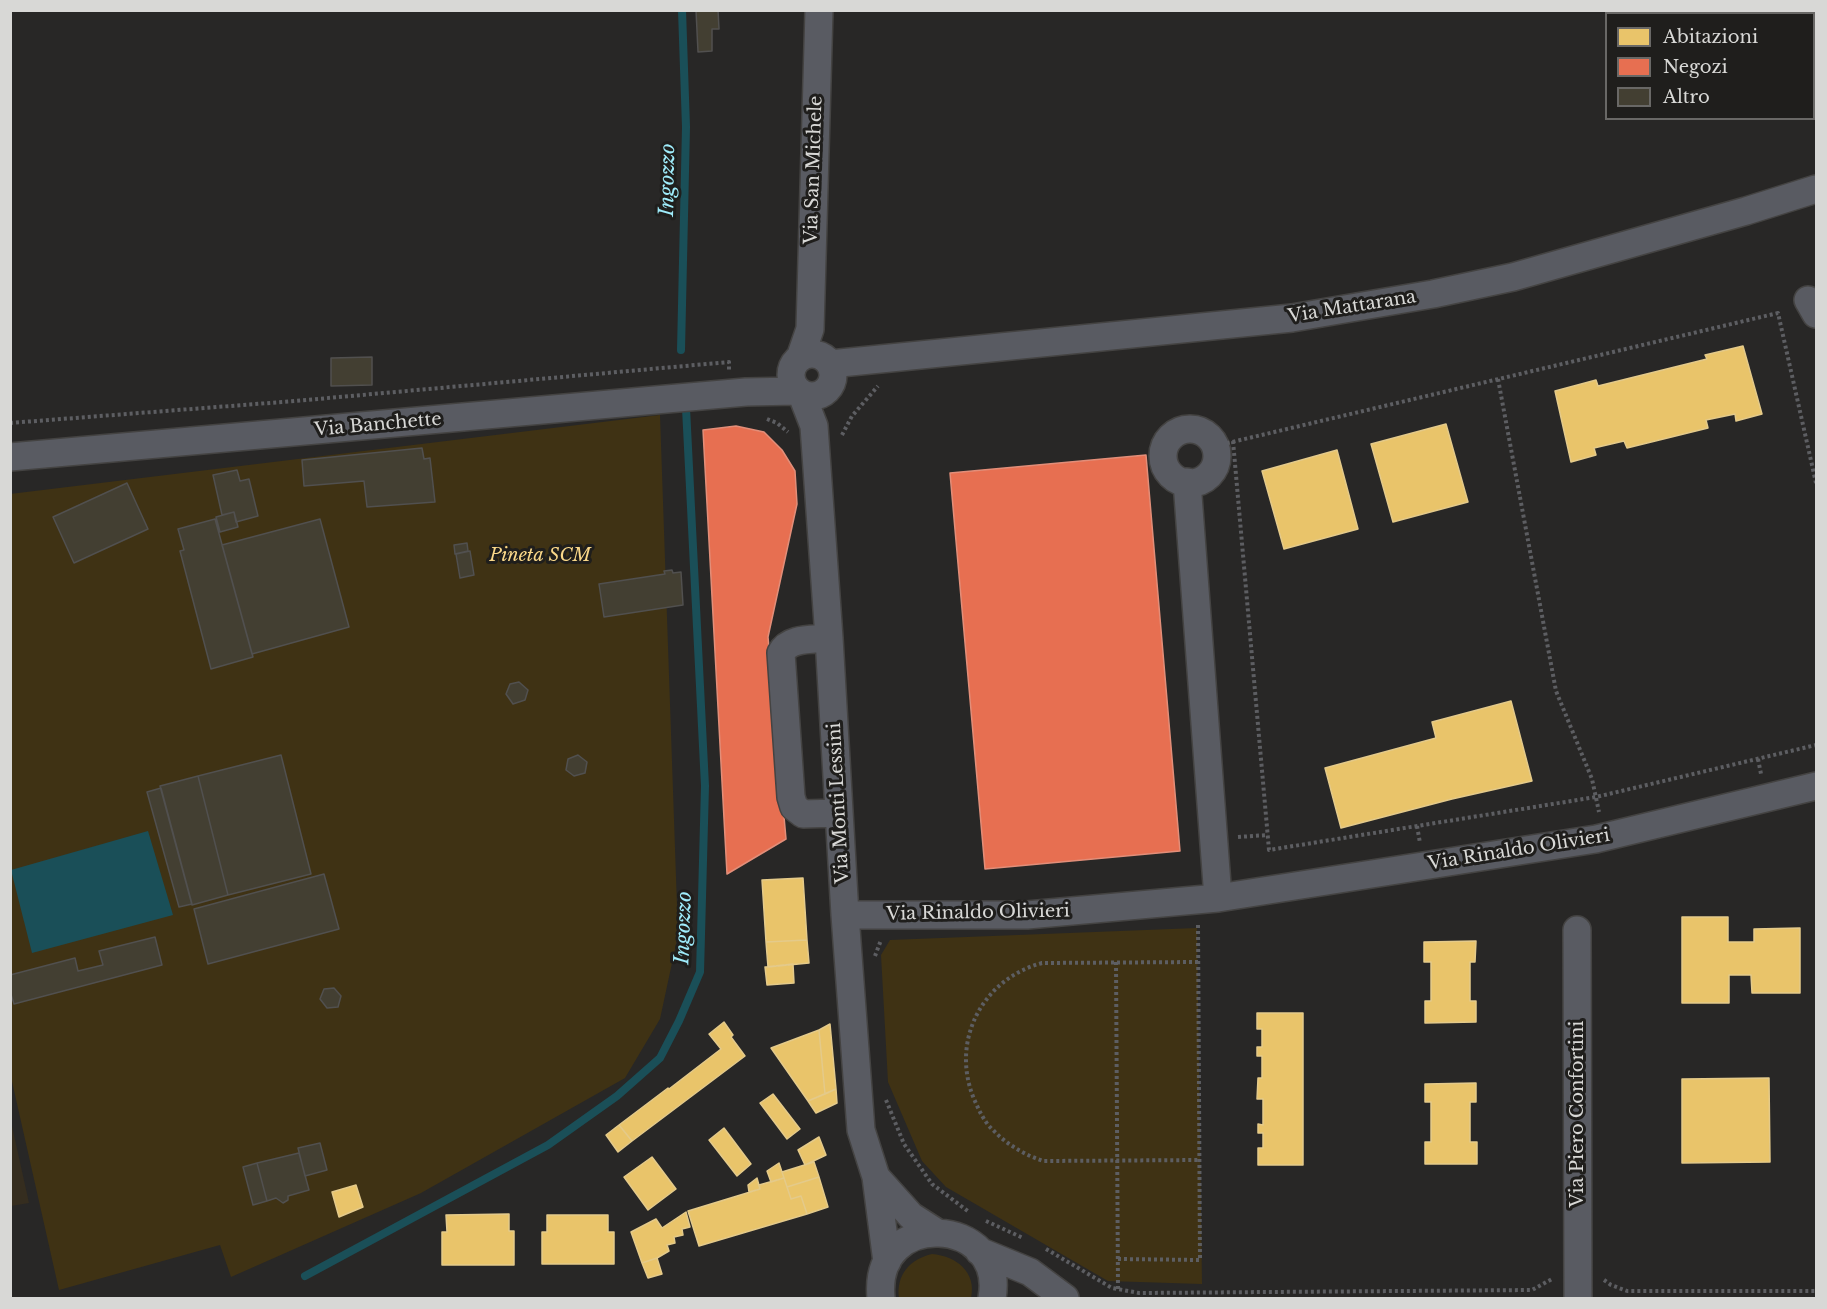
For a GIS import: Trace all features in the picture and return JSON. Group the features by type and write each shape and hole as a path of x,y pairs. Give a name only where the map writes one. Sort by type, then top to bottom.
{"street":[{"name":"Via San Michele","path":"812,376 810,329 819,10"},
{"name":"Via Mattarana","path":"812,376 875,359 1292,318 1433,294 1513,277 1816,189"},
{"name":"Via Banchette","path":"10,457 746,392 812,376"},
{"name":"Via Monti Lessini","path":"812,376 845,915 861,1130 876,1177 878,1285"},
{"path":"1194,429 1203,432 1210,438 1224,443 1217,455 1212,472 1205,479 1196,482 1178,480 1164,461 1164,453 1170,438 1185,430 1194,429"},
{"path":"1187,482 1208,898"},
{"path":"829,638 792,642 784,647 781,653 791,797 794,807 803,814 839,813"},
{"name":"Via Rinaldo Olivieri","path":"845,915 1027,915 1208,898 1605,837 1816,786"},
{"name":"Via Piero Confortini","path":"1577,930 1578,1299"},
{"name":"Via Monti Lessini","path":"876,1177 911,1216 936,1232"},
{"path":"878,1285 896,1250 907,1240 921,1234 936,1232 952,1234 966,1240 979,1251 992,1276 992,1299"},
{"path":"979,1251 1030,1272 1065,1299"}],"path":[{"path":"1816,483 1778,313 1224,443 1269,850 1596,797 1816,745"},
{"path":"838,441 852,416 880,384 875,359"},
{"path":"1498,379 1556,691 1592,779 1605,837"},
{"path":"1118,1259 1200,1260 1198,962 1208,898"},
{"path":"873,959 882,938"},
{"path":"1116,962 1118,1289"},
{"path":"1198,962 1042,963 1027,967 1008,978 994,990 975,1015 968,1035 966,1060 968,1083 980,1111 993,1130 1029,1156 1043,1161 1199,1160"},
{"path":"883,1091 904,1144 932,1184 970,1213"},
{"path":"980,1218 1023,1238"},
{"path":"1045,1249 1112,1288 1139,1293 1532,1290 1555,1278 1563,1263 1595,1264 1599,1275 1611,1285 1627,1291 1816,1291"}],"shaded area":[{"path":"10,1117 29,1203 11,1206 10,1206"}],"green space":[{"name":"Pineta SCM","path":"660,415 678,935 660,1019 625,1078 421,1193 231,1277 220,1245 59,1290 11,1077 10,494"},
{"path":"1197,928 1202,1284 1108,1281 946,1187 922,1161 888,1082 881,955 890,940"},
{"path":"932,1254 949,1258 963,1267 971,1280 971,1298 899,1298 900,1282 906,1269 917,1260"}],"water":[{"path":"148,831 173,915 32,953 11,870"}],"building: Abitazioni":[{"path":"1743,346 1762,414 1736,421 1735,414 1706,420 1708,428 1627,448 1624,441 1594,448 1596,455 1571,462 1555,391 1596,380 1598,386 1707,359 1705,355"},
{"path":"1446,424 1468,502 1393,522 1371,444"},
{"path":"1337,450 1358,529 1284,549 1262,471"},
{"path":"1511,701 1532,781 1341,828 1325,768 1436,738 1432,722"},
{"path":"803,878 807,940 766,942 762,880"},
{"path":"1682,917 1728,917 1728,942 1754,942 1754,929 1800,928 1800,993 1752,993 1751,975 1729,975 1729,1003 1682,1003"},
{"path":"807,940 809,963 768,967 766,942"},
{"path":"1476,941 1475,962 1470,962 1470,1001 1476,1001 1476,1022 1425,1023 1425,1001 1431,1001 1431,962 1424,962 1424,942"},
{"path":"793,964 794,983 767,985 765,967"},
{"path":"1257,1013 1303,1013 1303,1165 1258,1165 1258,1148 1263,1148 1263,1133 1258,1133 1258,1124 1263,1125 1263,1099 1257,1099 1258,1078 1262,1078 1262,1056 1257,1056 1257,1047 1262,1047 1262,1029 1257,1029"},
{"path":"724,1022 733,1035 731,1037 745,1056 632,1141 619,1125 721,1049 709,1034"},
{"path":"830,1024 836,1089 825,1094 819,1030"},
{"path":"819,1030 825,1094 808,1101 771,1048"},
{"path":"1769,1078 1770,1162 1682,1163 1682,1079"},
{"path":"1476,1083 1476,1102 1470,1102 1470,1142 1477,1142 1477,1164 1425,1164 1425,1142 1431,1142 1431,1102 1425,1102 1425,1084"},
{"path":"836,1089 837,1103 816,1113 808,1101"},
{"path":"773,1094 800,1129 787,1139 760,1103"},
{"path":"619,1125 632,1141 618,1152 606,1135"},
{"path":"724,1128 751,1164 737,1176 709,1140"},
{"path":"819,1137 826,1155 805,1165 798,1150"},
{"path":"652,1157 676,1189 648,1210 624,1177"},
{"path":"814,1162 819,1177 787,1187 782,1172"},
{"path":"779,1163 784,1178 771,1182 767,1171"},
{"path":"819,1177 828,1207 807,1214 801,1196 791,1199 787,1187"},
{"path":"757,1178 760,1189 749,1192 748,1185"},
{"path":"784,1178 791,1199 801,1196 807,1214 699,1246 688,1211 760,1189 759,1185"},
{"path":"356,1185 363,1207 339,1217 332,1192"},
{"path":"686,1212 690,1227 682,1229 683,1235 674,1237 675,1243 667,1245 669,1251 642,1263 631,1232 656,1219 662,1228"},
{"path":"509,1214 509,1231 514,1231 514,1265 442,1265 442,1232 447,1232 446,1215"},
{"path":"547,1215 608,1215 608,1232 614,1232 614,1264 542,1264 542,1232 547,1232"},
{"path":"657,1258 662,1274 648,1278 642,1263"}],"building: Negozi":[{"path":"736,426 764,432 782,450 795,471 797,504 768,637 786,839 727,874 703,430"},
{"path":"1146,455 1180,851 985,869 950,473"}],"building: Altro":[{"path":"696,10 718,10 719,29 712,29 712,51 698,52"},
{"path":"372,357 372,385 331,386 331,358"},
{"path":"422,448 424,459 430,458 435,502 367,507 364,481 304,486 302,460"},
{"path":"237,470 240,481 249,479 258,516 236,522 234,512 222,515 213,475"},
{"path":"127,483 148,529 74,563 53,517"},
{"path":"234,512 238,527 220,532 216,517"},
{"path":"215,519 253,657 211,669 180,551 184,550 178,529"},
{"path":"320,519 349,627 252,654 222,545"},
{"path":"467,543 468,551 455,554 454,545"},
{"path":"470,551 474,575 460,578 456,554"},
{"path":"672,570 673,573 681,572 683,605 604,617 599,584 665,574 664,571"},
{"path":"519,682 528,690 525,700 513,704 506,694 510,684"},
{"path":"281,755 311,874 228,895 198,776"},
{"path":"578,755 587,762 585,773 574,776 566,770 568,759"},
{"path":"198,776 228,895 192,905 160,786"},
{"path":"161,788 192,904 179,907 147,792"},
{"path":"324,874 339,929 208,964 194,909"},
{"path":"155,937 162,965 14,1004 10,991 10,975 75,958 78,971 103,965 99,951"},
{"path":"334,988 341,996 338,1007 327,1008 320,999 324,989"},
{"path":"320,1143 327,1170 305,1176 298,1148"},
{"path":"299,1153 309,1190 288,1196 288,1200 283,1203 276,1198 267,1201 257,1163"},
{"path":"257,1163 267,1201 253,1205 243,1167"}],"waterway":[{"name":"Ingozzo","path":"681,350 686,127 682,10"},
{"name":"Ingozzo","path":"305,1276 548,1145 617,1096 660,1058 679,1021 700,972 705,786 686,408"}]}
